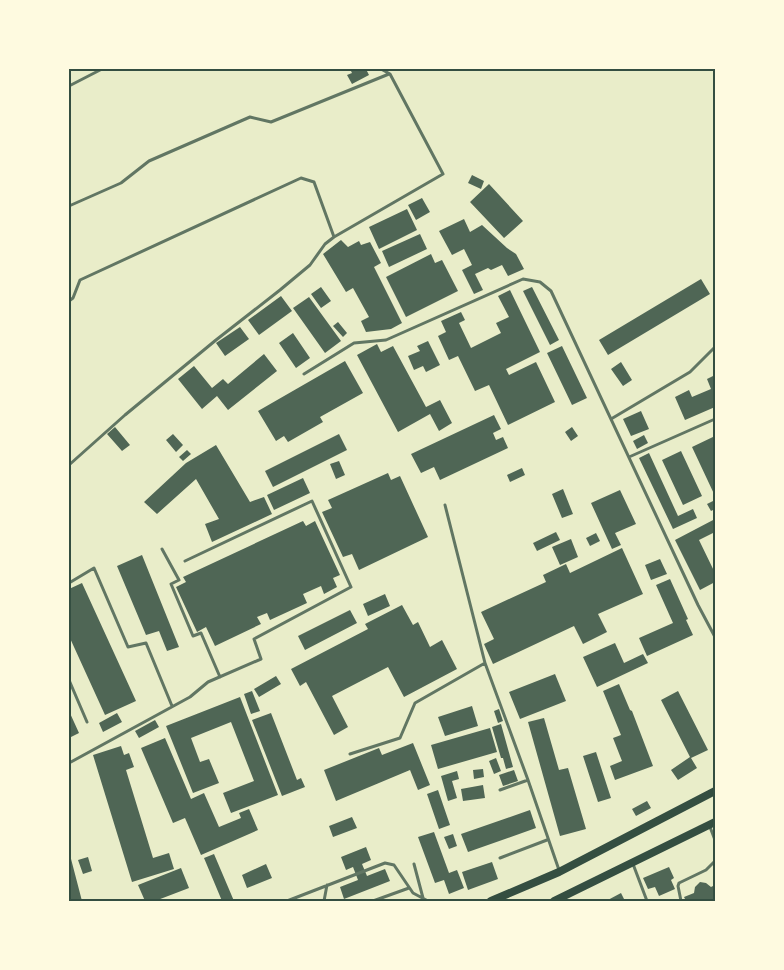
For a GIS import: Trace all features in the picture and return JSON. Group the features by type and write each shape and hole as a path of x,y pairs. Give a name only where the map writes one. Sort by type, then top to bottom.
{"main road":[{"path":"490,901 559,872 715,791"},
{"path":"554,901 712,824"}],"lane":[{"path":"69,86 102,69"},
{"path":"69,465 125,415 310,265 325,244 443,174 390,74 381,69"},
{"path":"69,206 121,183 149,161 250,117 272,122 390,74"},
{"path":"69,301 73,298 80,280 301,178 314,182 334,237"},
{"path":"304,374 354,343 386,340 524,279 540,282 551,291 715,637"},
{"path":"611,419 690,372 715,347"},
{"path":"629,457 715,419"},
{"path":"69,763 190,697 208,682 261,658 254,639 351,586 312,501 185,561"},
{"path":"445,505 484,663 528,780 559,872"},
{"path":"162,549 179,580 171,584 193,636 201,633 220,677"},
{"path":"69,584 94,568 128,646 146,643 172,706"},
{"path":"350,754 400,738 415,702 484,663"},
{"path":"69,680 87,722"},
{"path":"500,790 528,780"},
{"path":"712,824 715,840"},
{"path":"500,858 547,840"},
{"path":"681,901 679,883 706,870 715,861"},
{"path":"287,901 385,863 394,865 413,893 428,901"},
{"path":"633,863 647,901"},
{"path":"414,864 423,898"},
{"path":"324,901 327,885"},
{"path":"373,901 409,888"}],"building":[{"path":"350,69 366,69 369,75 352,84 347,75 352,73"},
{"path":"472,175 484,181 481,189 468,183"},
{"path":"489,184 523,221 504,238 470,202"},
{"path":"422,198 430,212 416,220 408,205"},
{"path":"407,209 417,230 379,249 369,227"},
{"path":"464,219 470,232 482,225 516,254 524,269 508,276 502,265 475,274 483,290 474,294 462,270 472,265 464,249 452,255 439,231"},
{"path":"420,234 427,249 389,267 382,251"},
{"path":"341,240 348,247 359,241 361,245 370,242 381,263 374,267 402,323 391,329 366,332 361,321 369,317 353,288 346,292 323,254"},
{"path":"431,254 435,263 442,260 458,291 406,317 386,277"},
{"path":"701,279 710,294 608,355 599,340"},
{"path":"321,287 331,301 321,308 311,294"},
{"path":"532,287 559,340 550,345 523,291"},
{"path":"510,290 540,352 506,369 509,375 536,362 555,402 508,425 489,385 475,391 458,356 449,360 438,336 446,332 441,321 461,312 465,320 459,323 471,348 501,333 496,323 509,317 498,296"},
{"path":"281,296 292,311 259,335 248,320"},
{"path":"309,297 341,341 325,353 293,308"},
{"path":"338,322 347,333 343,337 333,326"},
{"path":"240,327 249,339 225,356 216,343"},
{"path":"293,333 310,358 296,368 279,343"},
{"path":"428,341 440,365 426,372 423,366 414,370 408,356 420,351 417,346"},
{"path":"377,344 381,352 393,346 426,407 440,400 452,423 439,431 430,414 398,432 357,355"},
{"path":"562,346 587,398 572,405 547,353"},
{"path":"264,354 277,371 228,410 217,396 202,409 178,379 194,366 212,388 223,379 228,384"},
{"path":"345,361 363,393 320,417 323,422 288,442 284,436 276,441 258,411"},
{"path":"621,362 632,380 623,386 611,369"},
{"path":"715,375 715,407 685,420 675,397 689,390 692,397 711,389 707,379"},
{"path":"641,411 649,429 631,436 623,419"},
{"path":"494,415 501,429 493,433 496,440 503,437 508,448 440,480 434,467 421,473 411,454"},
{"path":"115,427 130,445 122,451 107,434"},
{"path":"572,427 578,436 571,441 565,432"},
{"path":"173,434 183,445 176,452 166,440"},
{"path":"339,434 347,450 273,487 265,471"},
{"path":"644,435 648,443 637,449 633,441"},
{"path":"715,436 715,496 692,447"},
{"path":"216,445 250,502 264,497 272,514 212,542 205,524 219,519 196,479 157,514 144,502 186,463"},
{"path":"187,450 191,454 183,461 179,457"},
{"path":"681,451 702,496 683,505 662,460"},
{"path":"649,453 678,516 693,509 697,518 673,529 639,458"},
{"path":"339,461 345,475 336,479 330,464"},
{"path":"522,468 525,475 510,482 507,475"},
{"path":"388,473 391,480 400,476 428,537 359,570 352,554 343,557 322,512 332,508 328,500"},
{"path":"303,478 310,493 274,510 267,495"},
{"path":"563,489 573,514 562,518 552,494"},
{"path":"620,490 636,524 615,533 621,545 612,549 591,503"},
{"path":"715,500 715,509 711,511 707,504"},
{"path":"715,519 715,532 699,540 715,573 715,582 700,590 675,540"},
{"path":"303,521 306,526 315,521 340,575 333,578 337,587 324,594 321,586 303,594 307,603 270,620 267,613 257,617 261,624 215,646 206,627 197,632 176,587 186,582 183,577"},
{"path":"556,532 560,540 537,551 533,543"},
{"path":"596,533 600,541 590,546 586,538"},
{"path":"571,539 578,557 560,565 552,547"},
{"path":"622,548 643,594 598,614 607,632 583,644 574,626 493,664 484,644 494,639 481,612 546,582 543,575 566,564 570,573"},
{"path":"142,555 179,647 167,651 159,631 146,635 117,566"},
{"path":"660,559 667,574 651,580 645,565"},
{"path":"670,579 693,635 647,656 639,638 673,623 656,585"},
{"path":"82,583 136,701 105,715 69,636 69,589"},
{"path":"385,594 390,606 368,616 363,604"},
{"path":"402,605 413,625 418,622 430,647 442,640 457,669 404,697 388,667 332,696 348,727 334,735 306,682 300,686 291,669 368,629 365,624"},
{"path":"350,610 357,623 305,650 298,636"},
{"path":"615,643 624,663 643,654 648,663 597,687 583,657"},
{"path":"555,674 566,701 520,719 509,692"},
{"path":"276,676 281,684 259,697 254,689"},
{"path":"619,684 653,766 615,780 610,766 622,761 613,738 621,735 603,691"},
{"path":"252,691 260,711 251,714 244,694"},
{"path":"678,691 708,750 691,758 697,768 678,780 671,770 690,757 661,700"},
{"path":"240,697 278,795 231,813 223,793 254,781 231,722 191,738 200,762 209,759 219,783 193,793 166,726"},
{"path":"472,706 478,726 445,736 438,717"},
{"path":"499,709 503,721 498,723 494,711"},
{"path":"69,711 79,733 69,738"},
{"path":"117,713 122,722 103,732 99,723"},
{"path":"271,713 297,780 301,778 305,787 282,796 252,720"},
{"path":"544,718 559,770 568,768 586,829 560,836 528,722"},
{"path":"155,720 159,727 139,738 135,731"},
{"path":"501,724 513,767 506,769 492,727"},
{"path":"490,728 497,752 438,769 431,745"},
{"path":"165,738 191,799 204,793 219,827 241,818 239,813 249,809 258,830 201,855 185,818 173,823 141,748"},
{"path":"413,743 430,785 418,790 410,770 336,801 324,770 379,748 382,755"},
{"path":"121,746 124,755 129,753 134,767 126,770 153,858 169,853 174,869 132,882 93,755"},
{"path":"596,752 611,798 598,802 583,756"},
{"path":"496,758 501,771 494,774 489,761"},
{"path":"483,769 484,777 474,779 473,770"},
{"path":"514,770 518,781 503,786 499,775"},
{"path":"457,771 459,779 452,781 457,798 448,801 441,776"},
{"path":"483,785 485,798 463,801 461,789"},
{"path":"438,790 450,825 439,829 427,794"},
{"path":"647,801 651,808 636,816 632,809"},
{"path":"530,810 536,828 468,852 461,834"},
{"path":"352,817 357,828 333,837 329,826"},
{"path":"434,832 449,873 457,870 464,888 449,894 444,880 435,883 418,837"},
{"path":"453,834 457,846 449,849 444,837"},
{"path":"366,847 371,860 362,864 367,876 385,869 390,881 344,899 340,887 358,880 353,867 346,870 341,857"},
{"path":"214,854 234,901 222,901 204,858"},
{"path":"69,855 82,901 71,901 69,894"},
{"path":"88,857 92,871 83,874 78,860"},
{"path":"492,862 498,879 468,890 462,872"},
{"path":"266,864 272,878 247,888 242,875"},
{"path":"669,867 674,878 671,880 675,889 659,896 655,887 648,889 643,878"},
{"path":"181,868 189,888 155,901 145,901 138,885"},
{"path":"700,882 711,887 715,885 715,901 686,901 684,897 694,893 695,887"},
{"path":"621,893 625,901 606,901"}]}
